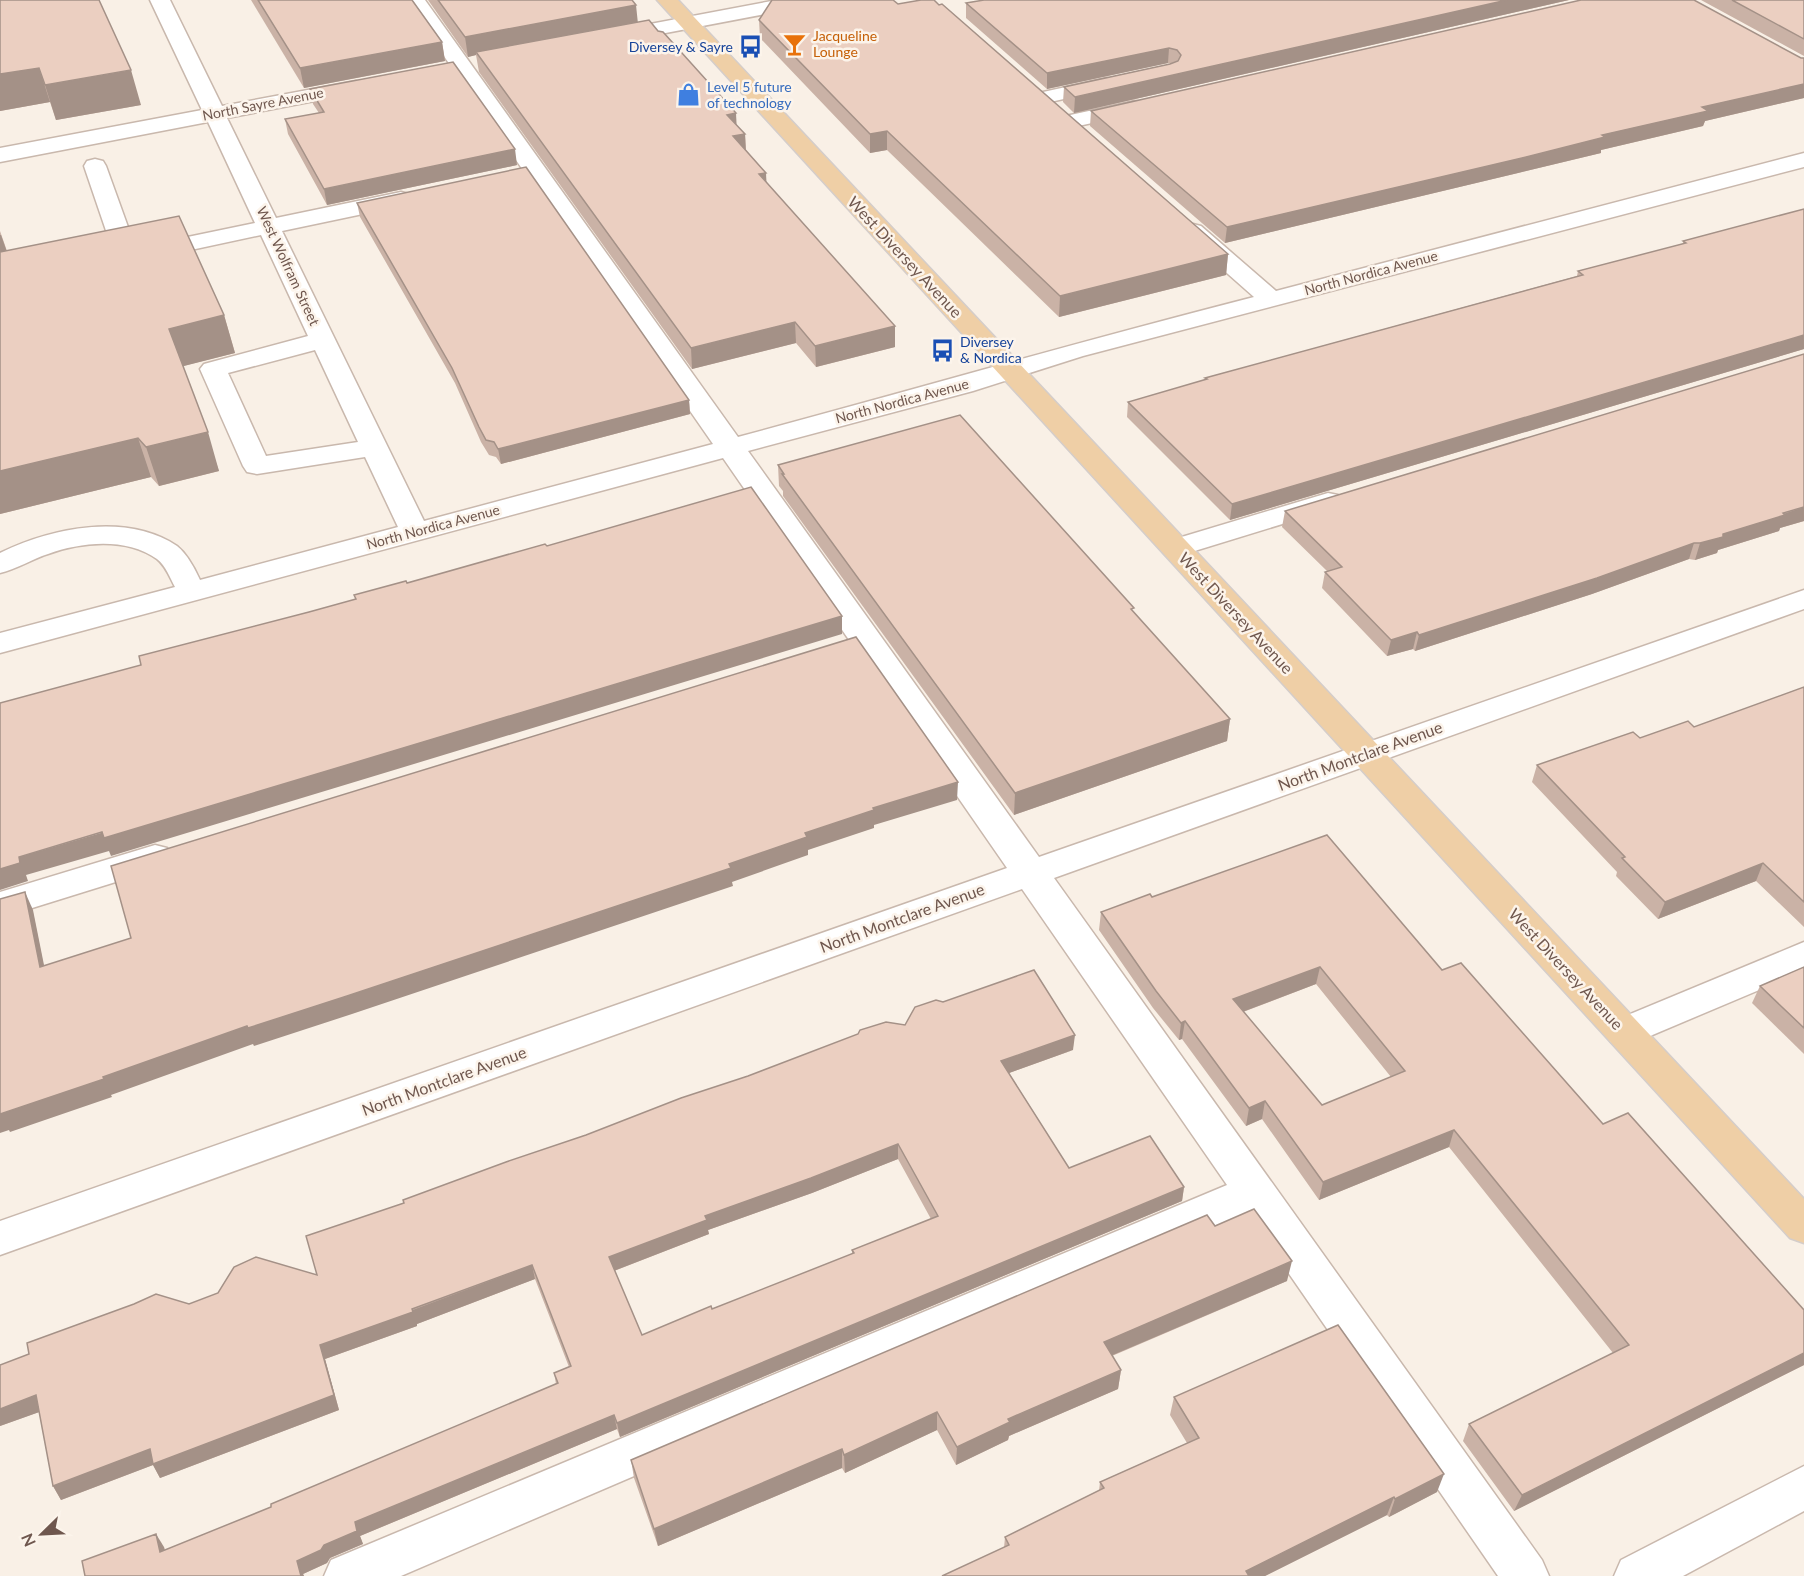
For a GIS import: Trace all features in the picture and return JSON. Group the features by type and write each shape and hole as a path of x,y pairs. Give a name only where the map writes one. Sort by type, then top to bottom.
{"main road":[{"name":"West Diversey Avenue","path":"667,0 1804,1226"}],"street":[{"name":"West Wolfram Street","path":"160,0 415,532"},
{"path":"415,0 462,66 523,173 730,448 1526,1576"},
{"path":"598,40 808,0"},
{"path":"1041,98 1122,81"},
{"name":"North Sayre Avenue","path":"0,155 380,82"},
{"path":"1024,83 1087,138"},
{"path":"1069,122 1151,104"},
{"name":"North Nordica Avenue","path":"0,643 730,448 1011,371 1074,351 1804,160"},
{"path":"95,166 127,257"},
{"path":"104,262 420,195"},
{"path":"1174,214 1271,299"},
{"path":"323,340 213,369 257,466 375,447"},
{"path":"1175,548 1346,496"},
{"path":"0,564 46,545 103,535 124,537 152,545 169,555 192,592"},
{"name":"North Montclare Avenue","path":"0,1238 1804,599"},
{"path":"831,650 865,639"},
{"path":"0,905 182,849"},
{"path":"1624,1032 1804,956"},
{"path":"347,1576 1254,1192"},
{"path":"1651,1573 1804,1487"}],"building":[{"path":"0,0 99,0 131,70 45,85 39,68 0,74"},
{"path":"258,0 412,0 442,42 300,68"},
{"path":"438,0 632,0 636,5 465,37"},
{"path":"772,0 893,0 898,4 934,0 939,5 942,4 1228,254 1060,296 887,131 870,134 759,20"},
{"path":"984,0 1507,0 1075,97 1064,87 1170,64 1178,61 1181,55 1177,50 1169,48 1047,73 966,3"},
{"path":"1581,0 1694,0 1804,58 1804,84 1702,107 1708,111 1602,135 1605,137 1522,158 1227,227 1091,111"},
{"path":"1732,0 1804,0 1804,39"},
{"path":"649,20 658,31 663,32 736,113 727,115 745,134 733,136 766,173 759,174 895,326 815,346 795,322 691,348 476,52"},
{"path":"453,62 515,149 324,189 285,119 324,112 310,89"},
{"path":"526,167 689,400 498,449 494,442 486,440 452,368 357,203"},
{"path":"1804,209 1804,335 1232,504 1128,402 1207,379 1205,378 1583,275 1578,271"},
{"path":"179,216 224,315 169,329 208,432 146,447 138,438 0,471 0,252"},
{"path":"1804,354 1804,507 1723,534 1723,537 1694,543 1597,578 1419,635 1417,632 1391,640 1325,572 1342,567 1285,511"},
{"path":"960,415 1134,608 1131,609 1230,719 1015,793 782,474 784,474 778,465"},
{"path":"751,487 842,616 104,838 102,832 19,857 20,863 0,869 0,703 141,665 139,656 309,612 356,599 354,595 406,581 407,583 545,544 547,546"},
{"path":"856,637 958,782 873,808 874,810 805,833 807,837 729,864 731,868 347,996 248,1028 247,1026 103,1077 104,1079 0,1114 0,899 25,892 40,967 131,938 111,866"},
{"path":"1804,687 1804,902 1763,863 1665,902 1537,765 1633,732 1640,738 1688,721 1694,727"},
{"path":"1327,835 1442,970 1461,963 1603,1124 1628,1113 1804,1310 1804,1353 1522,1495 1469,1424 1629,1345 1454,1130 1323,1182 1265,1101 1249,1108 1185,1021 1181,1023 1156,991 1101,912 1150,894 1152,897","holes":["1320,967 1405,1071 1322,1105 1233,999"]},
{"path":"1804,967 1804,1028 1760,986"},
{"path":"1034,970 1075,1035 1001,1061 1069,1168 1150,1136 1184,1187 617,1423 614,1415 355,1522 357,1531 324,1545 321,1550 297,1561 301,1576 85,1576 82,1561 156,1534 160,1552 271,1507 271,1504 558,1383 554,1373 571,1366 532,1265 412,1309 413,1312 320,1345 334,1395 153,1464 150,1449 53,1486 36,1395 0,1409 0,1365 29,1354 27,1343 156,1294 189,1304 218,1293 234,1267 256,1257 317,1275 306,1236 404,1203 403,1200 586,1135 681,1098 748,1076 858,1034 860,1030 886,1022 905,1025 915,1007 936,1000 943,1002","holes":["898,1144 938,1216 852,1250 854,1253 712,1309 711,1306 642,1335 609,1257 707,1220 705,1216"]},
{"path":"1254,1209 1292,1261 1104,1342 1121,1370 1008,1419 1010,1422 957,1447 937,1412 844,1455 842,1449 654,1529 631,1460 1207,1215 1215,1226"},
{"path":"1338,1325 1444,1474 1246,1571 1249,1576 942,1576 1009,1545 1005,1537 1104,1488 1100,1482 1199,1438 1174,1397"}],"place":[{"name":"Jacqueline Lounge","path":"795,44"},
{"name":"Diversey & Sayre","path":"751,47"},
{"name":"Level 5 future of technology","path":"689,95"},
{"name":"Diversey & Nordica","path":"942,350"}]}
